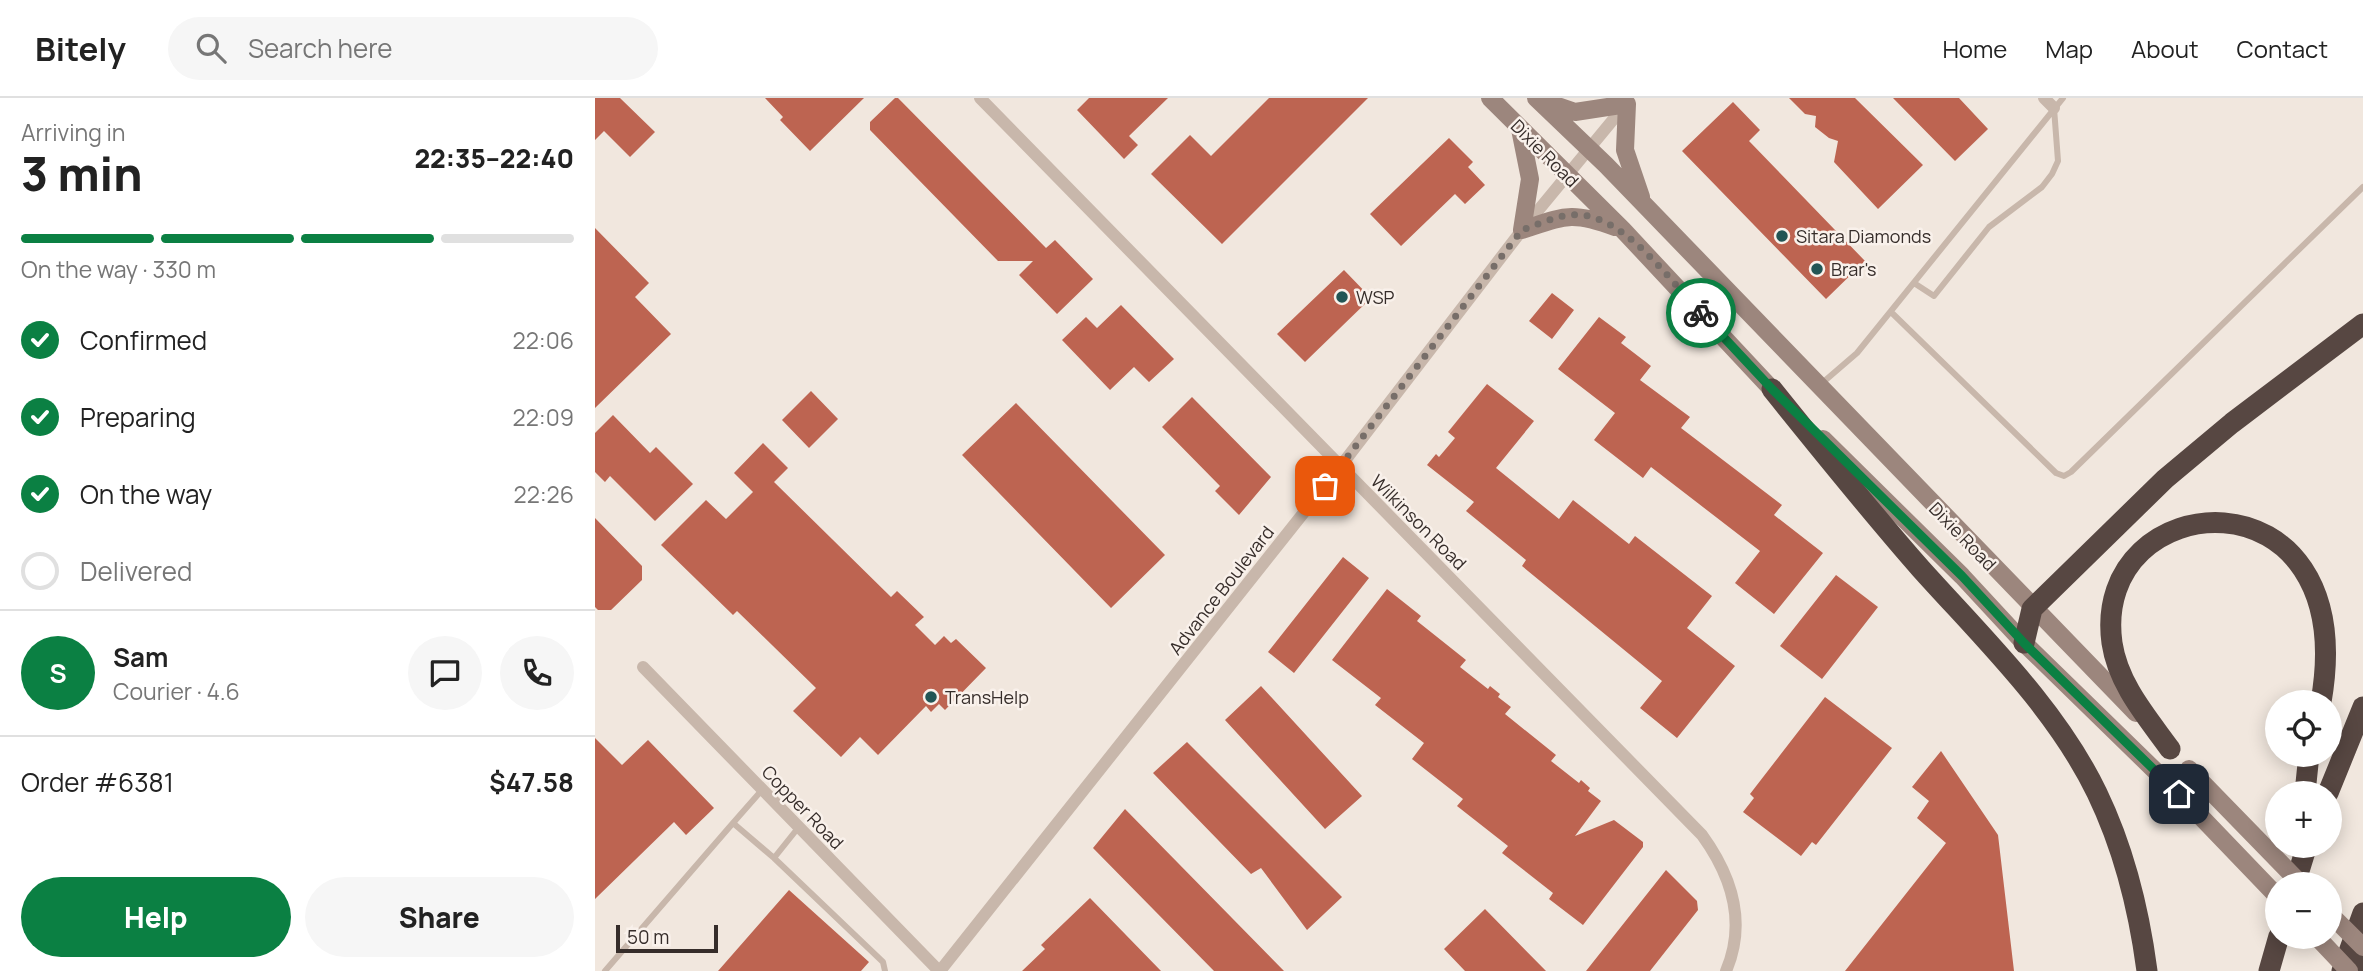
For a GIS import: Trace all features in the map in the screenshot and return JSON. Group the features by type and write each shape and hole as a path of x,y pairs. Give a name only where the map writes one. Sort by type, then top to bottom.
{"highway":[{"path":"2024,643 2032,609 2165,479 2232,423 2363,324"},
{"path":"1772,389 1888,532 2019,678 2060,733 2097,792 2114,833 2141,927 2147,971"},
{"path":"2170,749 2133,698 2121,673 2112,643 2112,625 2118,594 2135,561 2158,541 2186,526 2224,521 2249,524 2283,542 2307,567 2319,590 2327,623 2327,665 2323,690"},
{"path":"2333,781 2363,707"},
{"path":"2343,971 2363,913"},
{"path":"2269,971 2275,949"},
{"path":"2361,971 2363,963"}],"main road":[{"name":"Dixie Road","path":"1490,98 1623,230 1772,389 1962,576 2024,643 2179,794 2265,884"},
{"name":"Dixie Road","path":"1536,99 1590,150 1820,385 2032,609 2094,668 2289,872"},
{"path":"1536,99 1575,112 1629,101 1625,150 1644,205"},
{"path":"1520,129 1530,179 1522,230 1569,215 1583,216 1623,230"},
{"path":"2342,925 2363,947"},
{"path":"2328,949 2349,971"}],"street":[{"name":"Wilkinson Road","path":"980,98 1702,835 1720,860 1734,896 1737,927 1726,971"},
{"path":"2044,98 2059,103"},
{"name":"Advance Boulevard","path":"940,971 1340,467 1522,230 1629,101"},
{"name":"Copper Road","path":"643,667 940,971"}],"lane":[{"path":"1820,385 1857,353 2059,103"},
{"path":"1914,282 1934,296 1989,227 2042,187 2058,161 2059,103"},
{"path":"1891,312 2056,473 2064,476 2363,187"},
{"path":"605,971 762,790"},
{"path":"733,823 883,962 885,971"},
{"path":"773,858 798,828"}],"building":[{"path":"595,98 620,98 655,132 630,157 604,131 595,140"},
{"path":"765,98 864,98 810,151 780,120 783,117"},
{"path":"898,98 1046,248 1055,240 1093,279 1057,314 1019,275 1033,261 998,261 870,130 870,122"},
{"path":"1089,98 1168,98 1129,136 1138,145 1124,159 1077,110"},
{"path":"1269,98 1368,98 1222,244 1151,174 1190,135 1211,156"},
{"path":"1789,98 1855,98 1923,165 1878,209 1834,162 1838,141 1829,138 1815,127 1816,116 1805,114"},
{"path":"1893,98 1959,98 1988,129 1955,161"},
{"path":"1733,102 1760,130 1749,141 1865,261 1826,299 1682,151"},
{"path":"1449,138 1473,162 1468,167 1485,185 1465,204 1455,194 1401,246 1370,214"},
{"path":"595,228 649,283 635,297 671,334 595,408"},
{"path":"1344,270 1371,298 1305,362 1277,334"},
{"path":"1552,293 1574,310 1552,339 1529,321"},
{"path":"1121,305 1174,359 1149,382 1134,367 1110,390 1062,340 1086,317 1097,328"},
{"path":"1599,317 1626,337 1621,343 1651,366 1640,380 1690,417 1681,428 1782,505 1774,515 1823,553 1774,614 1735,583 1760,551 1651,467 1643,478 1594,440 1615,413 1558,369"},
{"path":"1487,384 1534,421 1496,468 1559,519 1573,500 1629,544 1635,536 1712,596 1687,628 1735,666 1677,738 1640,708 1662,681 1522,566 1526,560 1466,511 1474,502 1427,465 1436,454 1439,457 1455,438 1448,432"},
{"path":"811,391 838,419 809,448 782,420"},
{"path":"1192,397 1271,477 1239,515 1215,491 1220,486 1162,427"},
{"path":"1016,403 1165,555 1111,608 962,455"},
{"path":"613,415 650,453 656,447 693,484 655,521 610,476 605,482 595,472 595,433"},
{"path":"763,443 788,468 774,482 891,597 897,591 924,617 915,625 935,645 944,636 951,643 956,639 986,668 945,710 939,704 931,712 926,706 878,755 860,737 841,757 793,711 816,688 737,611 733,615 661,545 706,500 726,519 753,492 734,473"},
{"path":"595,518 642,566 642,580 611,610 598,610 595,607"},
{"path":"1343,557 1369,578 1294,673 1268,652"},
{"path":"1836,575 1878,607 1822,679 1780,646"},
{"path":"1387,589 1421,616 1417,621 1466,660 1460,667 1488,689 1490,686 1500,694 1498,697 1511,707 1505,714 1556,755 1551,761 1579,783 1581,780 1590,788 1588,791 1601,801 1575,836 1614,820 1643,842 1643,847 1583,925 1549,899 1553,893 1502,853 1508,846 1457,806 1463,799 1412,759 1424,743 1375,705 1381,698 1332,660"},
{"path":"1261,686 1362,796 1325,829 1225,720"},
{"path":"1825,697 1892,748 1816,845 1812,842 1801,856 1743,812 1754,798 1750,794"},
{"path":"595,738 622,765 648,740 714,808 686,835 674,822 595,899"},
{"path":"1187,742 1342,897 1307,930 1261,868 1251,874 1153,773"},
{"path":"1941,751 1998,835 2014,971 1845,971 1946,843 1917,818 1929,801 1912,787"},
{"path":"1125,809 1284,971 1214,971 1093,848"},
{"path":"1666,870 1697,901 1698,910 1650,971 1586,971"},
{"path":"789,890 869,962 861,971 718,971"},
{"path":"1090,898 1161,971 1022,971 1045,949 1041,945"},
{"path":"1485,909 1546,971 1465,971 1444,949"}],"way so far":[{"path":"1325,486 1522,230 1569,215 1583,216 1623,230 1701,313"}],"place":[{"name":"Sitara Diamonds","path":"1782,236"},
{"name":"Brar's","path":"1817,269"},
{"name":"WSP","path":"1342,297"},
{"name":"TransHelp","path":"931,697"}],"route":[{"path":"1701,313 1772,389 1962,576 2024,643 2179,794"}]}
